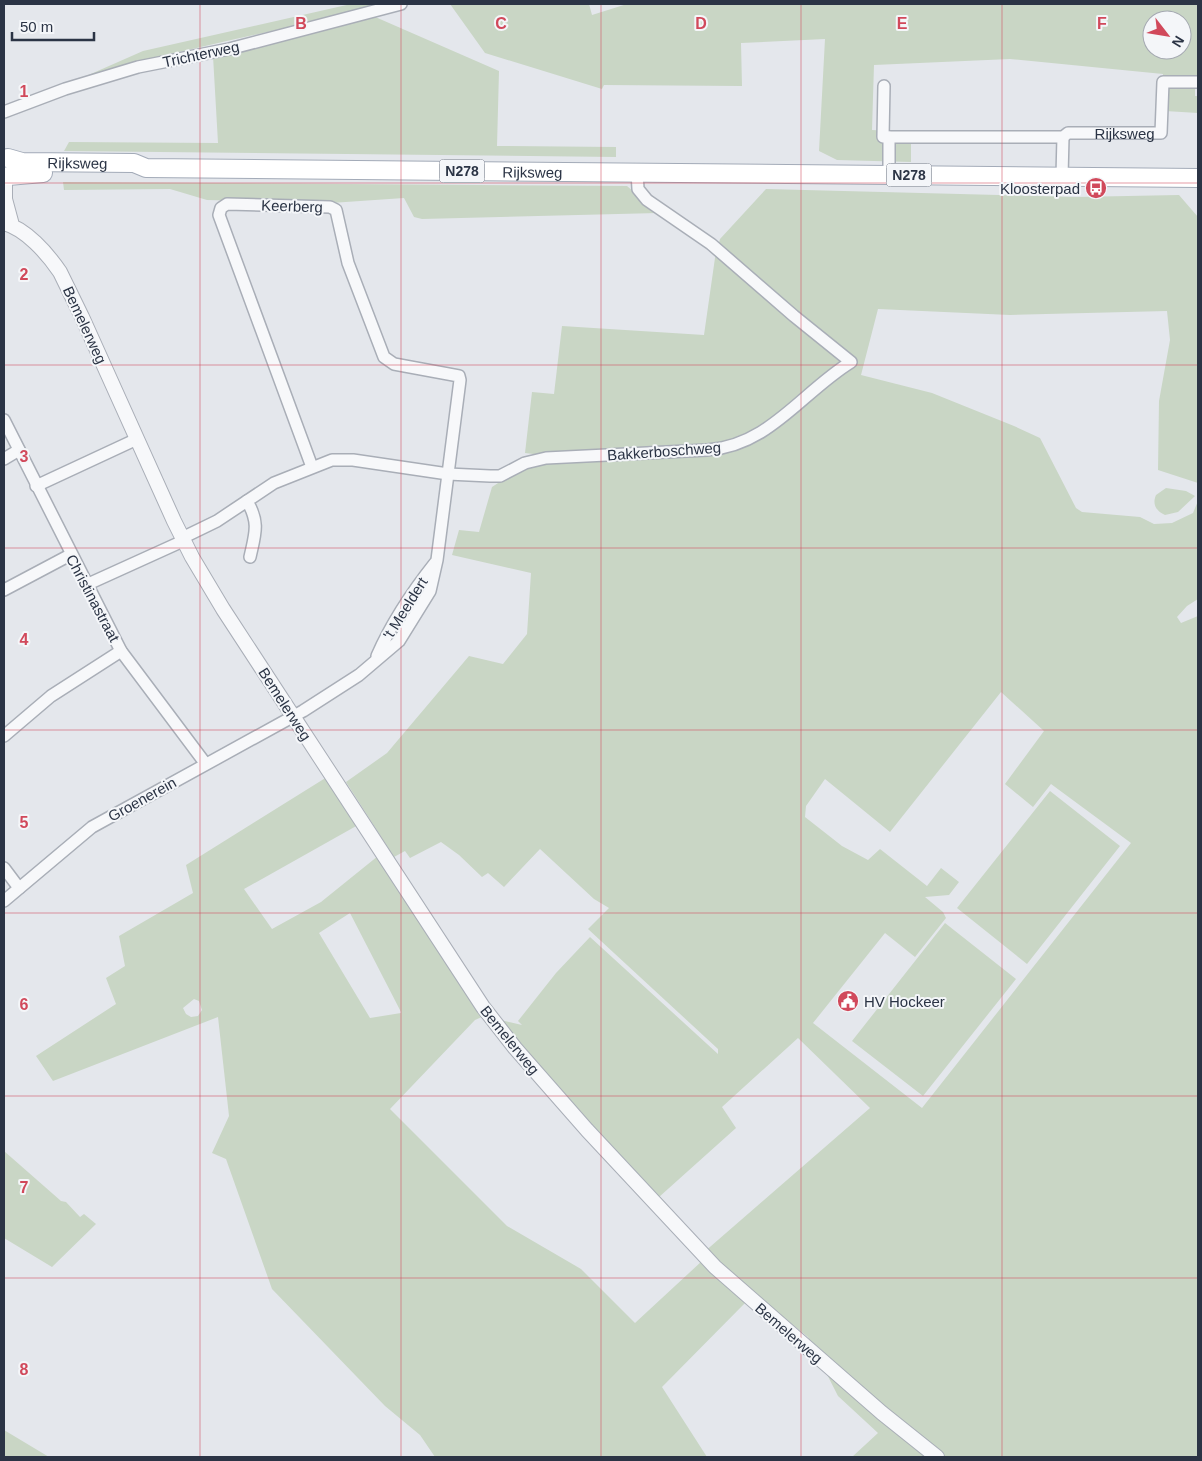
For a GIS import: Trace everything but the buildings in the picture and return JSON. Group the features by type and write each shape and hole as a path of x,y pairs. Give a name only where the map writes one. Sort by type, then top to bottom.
{"main road":[{"name":"Rijksweg","path":"6,155 22,162 134,163 146,168"},
{"name":"N278","path":"6,155 10,167 6,180"},
{"name":"Rijksweg","path":"6,180 22,173 133,173 146,168 1198,178"}],"street":[{"name":"Trichterweg","path":"4,112 65,89 138,66 229,49 401,4"},
{"name":"Rijksweg","path":"889,137 1063,137 1068,133 1161,134 1162,82 1197,82"},
{"path":"884,86 883,137 889,137 889,174"},
{"path":"1062,176 1063,137"},
{"name":"Bakkerboschweg","path":"183,539 217,521 274,483 312,467 342,459 448,474 500,476 525,464 546,458 707,450 733,446 768,429 824,381 851,362 794,316 711,244 647,200 638,189 637,172"},
{"name":"Bemelerweg","path":"6,180 5,199 8,222 44,251 60,272 183,539 212,592 483,1007 545,1083 715,1267 882,1413 937,1457"},
{"name":"Keerberg","path":"312,467 220,215 221,208 227,204 330,207 336,210 346,256 384,357 394,364 459,376 448,474"},
{"name":"Christinastraat","path":"4,420 70,554 121,651 206,763"},
{"path":"36,486 137,439"},
{"path":"4,459 19,450"},
{"name":"'t Meeldert","path":"293,716 359,675 376,658 387,634 419,583 437,560 448,474"},
{"path":"246,501 256,526 250,557"},
{"path":"86,585 183,539"},
{"path":"4,590 70,554"},
{"path":"4,736 51,696 121,651"},
{"name":"Groenerein","path":"4,901 92,827 293,716"},
{"path":"4,868 19,888"}],"green space":[{"path":"351,4 386,4 159,57 84,77 143,51"},
{"path":"450,4 589,4 592,15 627,4 1198,4 1198,77 1163,78 1163,74 1010,59 874,65 872,130 911,132 911,162 837,160 819,151 825,39 741,43 742,86 604,85 602,89 485,53"},
{"path":"373,16 499,71 497,146 616,147 616,157 64,151 69,142 218,143 213,56"},
{"path":"1165,85 1195,85 1195,96 1198,96 1198,113 1165,111"},
{"path":"63,182 627,186 658,213 422,219 414,217 404,198 331,203 207,200 170,189 64,190"},
{"path":"766,189 1076,197 1179,195 1198,217 1198,483 1158,470 1159,401 1170,340 1167,311 1010,315 878,309 861,375 932,393 1040,438 1076,508 1082,512 1140,517 1154,524 1172,523 1193,513 1198,501 1198,599 1187,606 1177,617 1181,623 1198,616 1198,1457 852,1457 878,1433 838,1396 808,1337 703,1253 870,1108 798,1038 722,1107 736,1128 649,1206 484,1016 522,1025 518,1021 556,973 590,937 718,1054 718,1049 588,929 609,908 594,899 540,849 504,887 488,873 482,877 459,855 441,842 410,858 405,851 394,857 346,782 387,753 469,656 503,664 527,634 531,573 452,555 459,530 479,532 492,487 541,455 525,453 532,392 554,394 562,326 704,335 715,258 720,239","holes":["1001,692 1044,731 1005,784 1033,807 1051,784 1131,843 922,1108 813,1023 885,933 915,957 946,918 943,912 925,897 949,895 959,882 941,868 927,886 880,849 868,860 842,846 805,817 806,806 825,779 890,832"]},
{"path":"1166,488 1186,491 1195,496 1178,512 1165,515 1157,509 1154,501 1156,495"},
{"path":"327,777 358,825 244,889 272,929 321,902 378,856 484,1016 475,1020 390,1109 507,1226 581,1269 635,1323 702,1261 746,1302 662,1387 707,1457 435,1457 420,1435 385,1406 272,1289 226,1159 212,1153 229,1116 218,1017 53,1081 36,1056 116,1004 106,978 125,966 119,936 193,893 186,865","holes":["350,913 401,1013 370,1018 319,933","194,999 199,1001 202,1010 198,1016 191,1017 186,1014 183,1008"]},
{"path":"1050,791 1120,846 1027,964 957,908"},
{"path":"945,923 1016,979 923,1096 852,1041"},
{"path":"4,1151 61,1201 66,1202 80,1217 84,1214 96,1224 52,1267 4,1238"},
{"path":"4,1430 49,1457 4,1457"}],"place":[{"name":"Kloosterpad","path":"1096,188"},
{"name":"HV Hockeer","path":"848,1001"}]}
